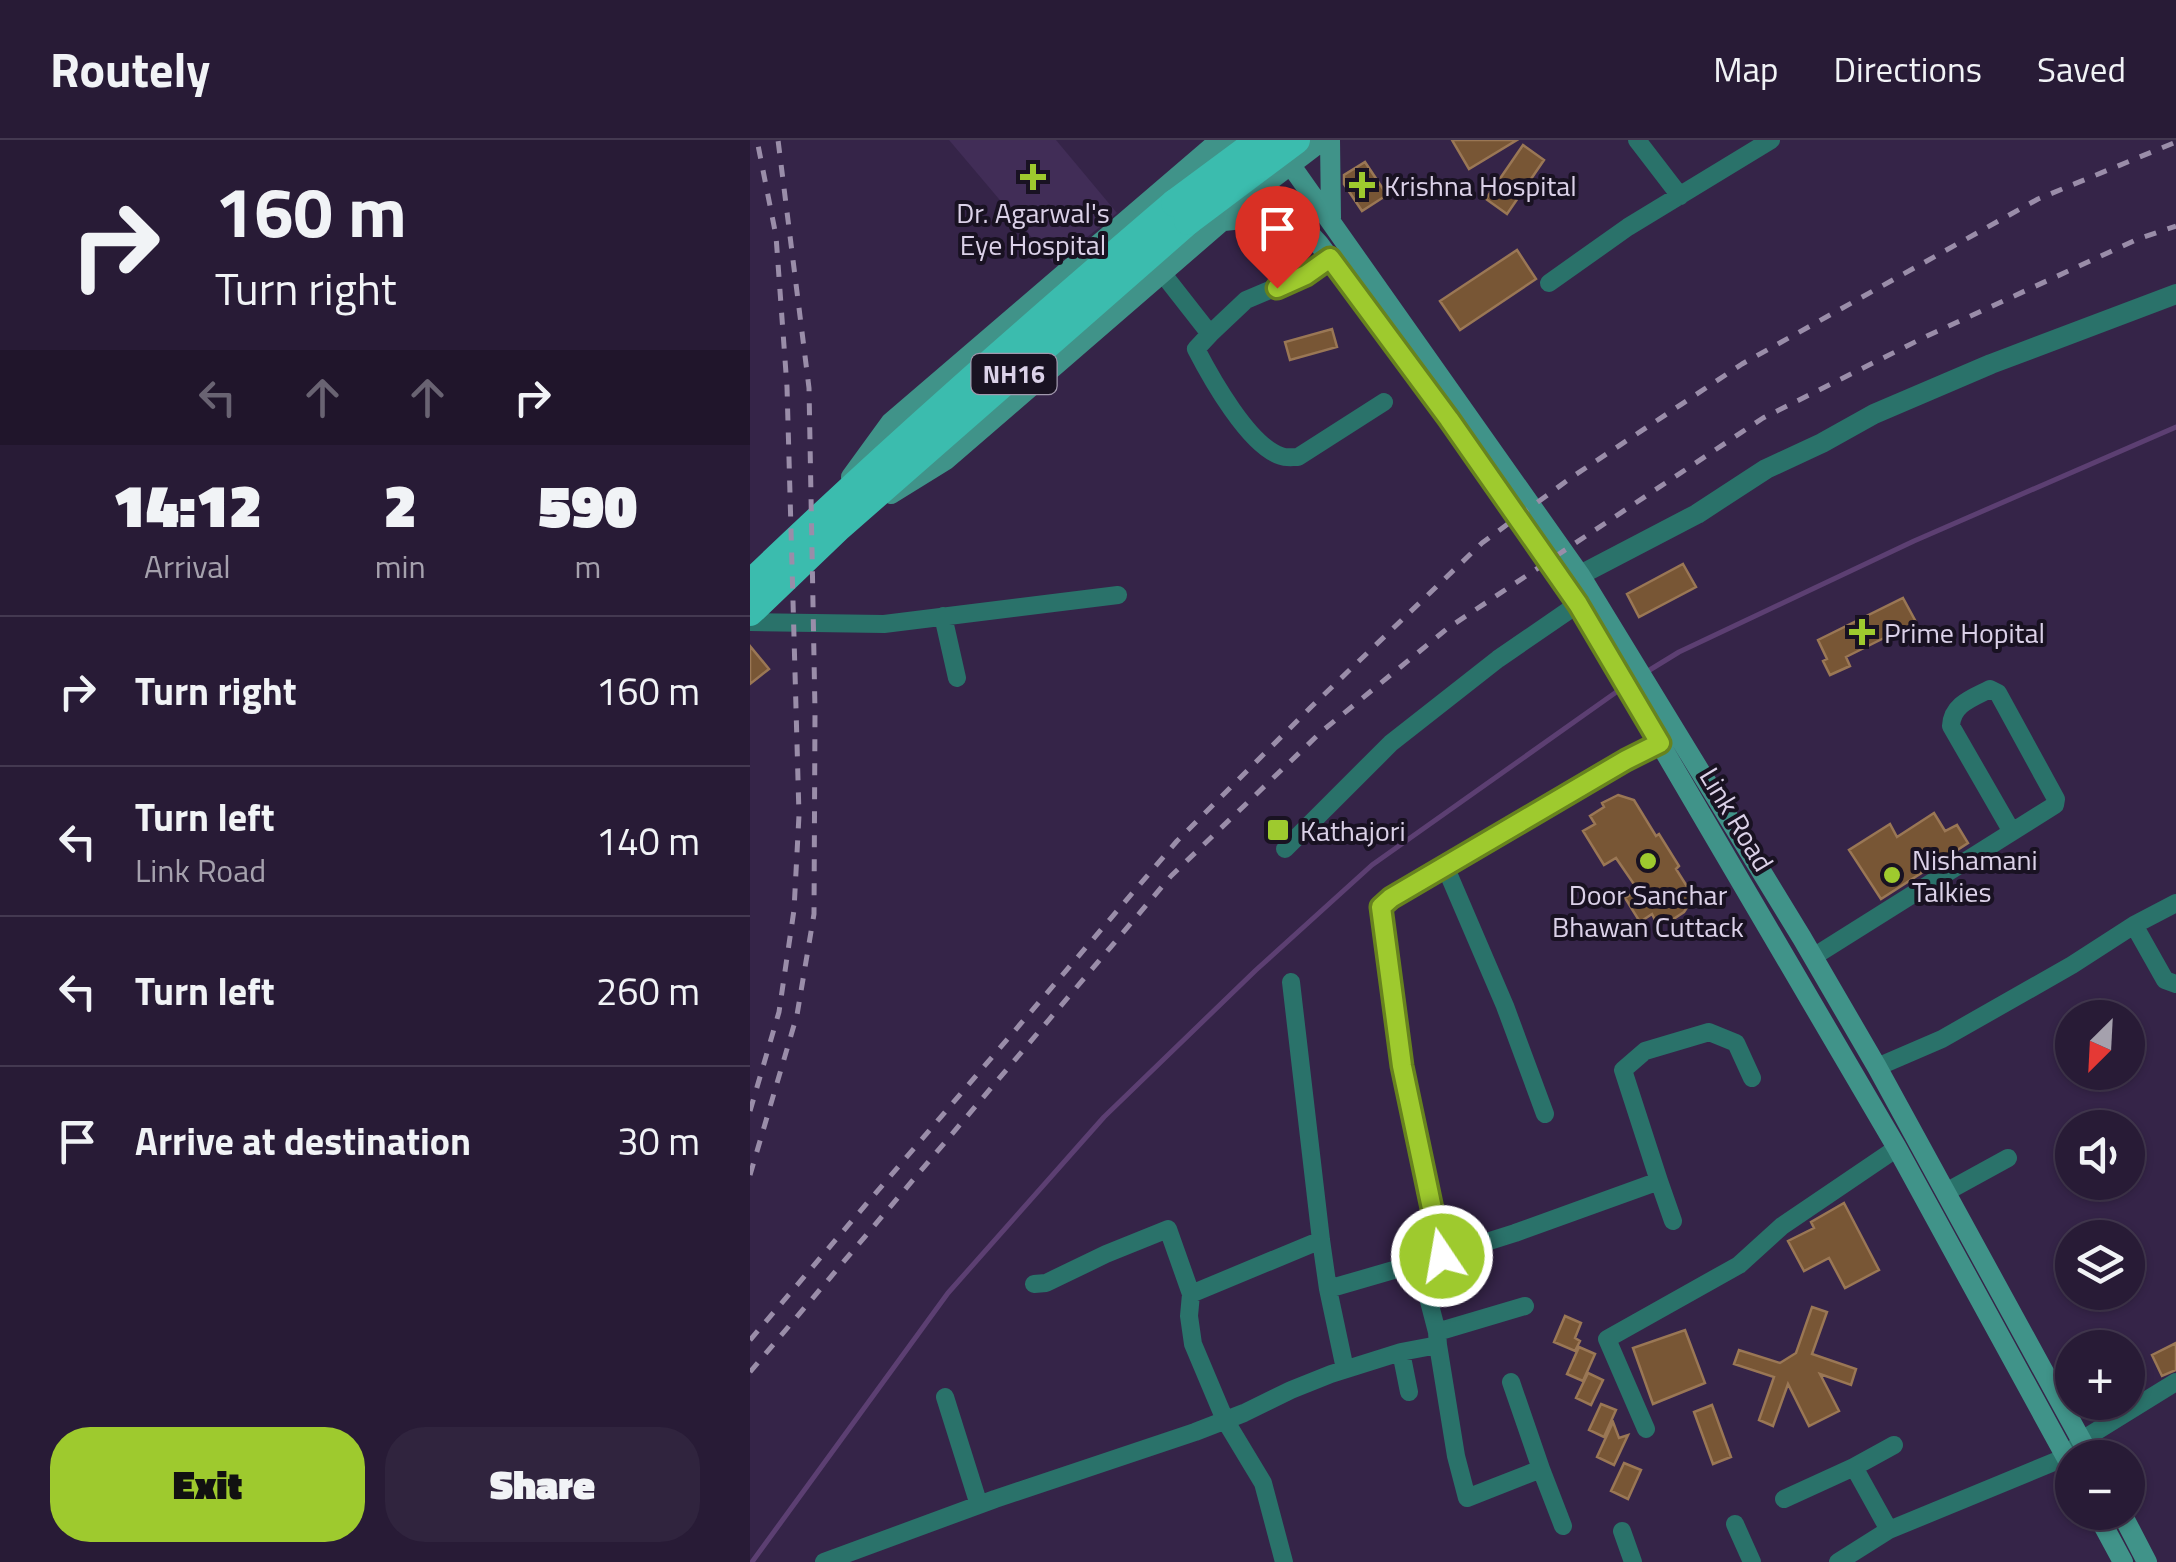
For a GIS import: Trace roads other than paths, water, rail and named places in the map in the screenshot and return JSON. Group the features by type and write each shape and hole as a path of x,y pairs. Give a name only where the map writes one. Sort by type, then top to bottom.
{"highway":[{"name":"NH16","path":"750,584 834,517 1260,140"},
{"name":"NH16","path":"1182,212 1294,152"},
{"name":"NH16","path":"750,612 834,517"}],"main road":[{"name":"Link Road","path":"1220,140 1325,251 1626,667"},
{"path":"834,517 891,422 1220,140"},
{"name":"Link Road","path":"1274,140 1294,152 1330,220 1580,575 1649,706 1813,957 1877,1067 2083,1440"},
{"path":"834,517 946,460 1264,185 1294,152 1326,140 1330,220"},
{"path":"1222,222 1271,216 1286,222 1325,251"},
{"name":"Link Road","path":"1649,706 1660,743 1896,1148 2056,1440"},
{"path":"2106,1530 2123,1562"},
{"path":"2130,1530 2147,1562"}],"street":[{"path":"1637,140 1680,196"},
{"path":"1549,283 1628,227 1772,140"},
{"path":"1325,251 1306,275 1246,300 1196,349 1224,400 1261,442 1281,456 1298,457 1384,402"},
{"path":"1162,274 1210,334"},
{"path":"1580,575 1697,514 1766,469 1874,414 1991,364 2172,299"},
{"path":"750,622 884,624 1118,595"},
{"path":"1285,849 1391,743 1498,659 1578,604"},
{"path":"943,616 957,678"},
{"path":"1813,957 2053,808 2056,799 1998,693 1990,689 1958,706 1951,714 1951,726 2012,832"},
{"path":"1442,1256 1402,1066 1381,907 1660,743"},
{"path":"1445,866 1546,1114"},
{"path":"1877,1067 1942,1039 2176,903"},
{"path":"2134,926 2165,980 2176,984"},
{"path":"1290,982 1321,1240 1344,1370"},
{"path":"1673,1221 1622,1070 1645,1051 1709,1032 1736,1043 1752,1078"},
{"path":"1646,1429 1607,1339 1739,1265 1782,1226 1896,1148"},
{"path":"1946,1192 2008,1158"},
{"path":"1328,1289 1516,1233 1659,1181"},
{"path":"1034,1284 1046,1283 1168,1229 1191,1294 1188,1316 1193,1344 1225,1420 1263,1483 1284,1562"},
{"path":"1191,1294 1321,1240"},
{"path":"1419,1263 1466,1498 1541,1469"},
{"path":"824,1562 1225,1420 1291,1390 1525,1306"},
{"path":"1400,1352 1409,1392"},
{"path":"1511,1382 1563,1526"},
{"path":"2098,1440 2176,1382"},
{"path":"945,1397 979,1505"},
{"path":"1784,1499 1894,1445"},
{"path":"1854,1467 1890,1530"},
{"path":"1838,1562 1890,1530 2055,1468"},
{"path":"1736,1524 1752,1562"},
{"path":"1622,1531 1633,1562"}],"waterway":[{"path":"1648,671 1679,652 1914,541 2176,427"},
{"path":"752,1562 948,1293 1104,1117 1372,865 1622,688"}],"railway":[{"path":"750,1111 779,1012 794,910 799,815 787,387 776,236 757,140"},
{"path":"750,1175 797,1015 814,914 809,388 778,140"},
{"path":"750,1340 1177,841 1482,543 1572,477 1742,364 2038,199 2176,142"},
{"path":"750,1372 1171,876 1321,732 1448,628 1763,418 1927,336 2138,239 2176,226"}],"place":[{"name":"Dr. Agarwal's Eye Hospital","path":"1033,177"},
{"name":"Krishna Hospital","path":"1362,185"},
{"name":"Prime Hopital","path":"1862,632"},
{"name":"Kathajori","path":"1278,830"},
{"name":"Door Sanchar Bhawan Cuttack","path":"1648,861"},
{"name":"Nishamani Talkies","path":"1892,875"}]}
